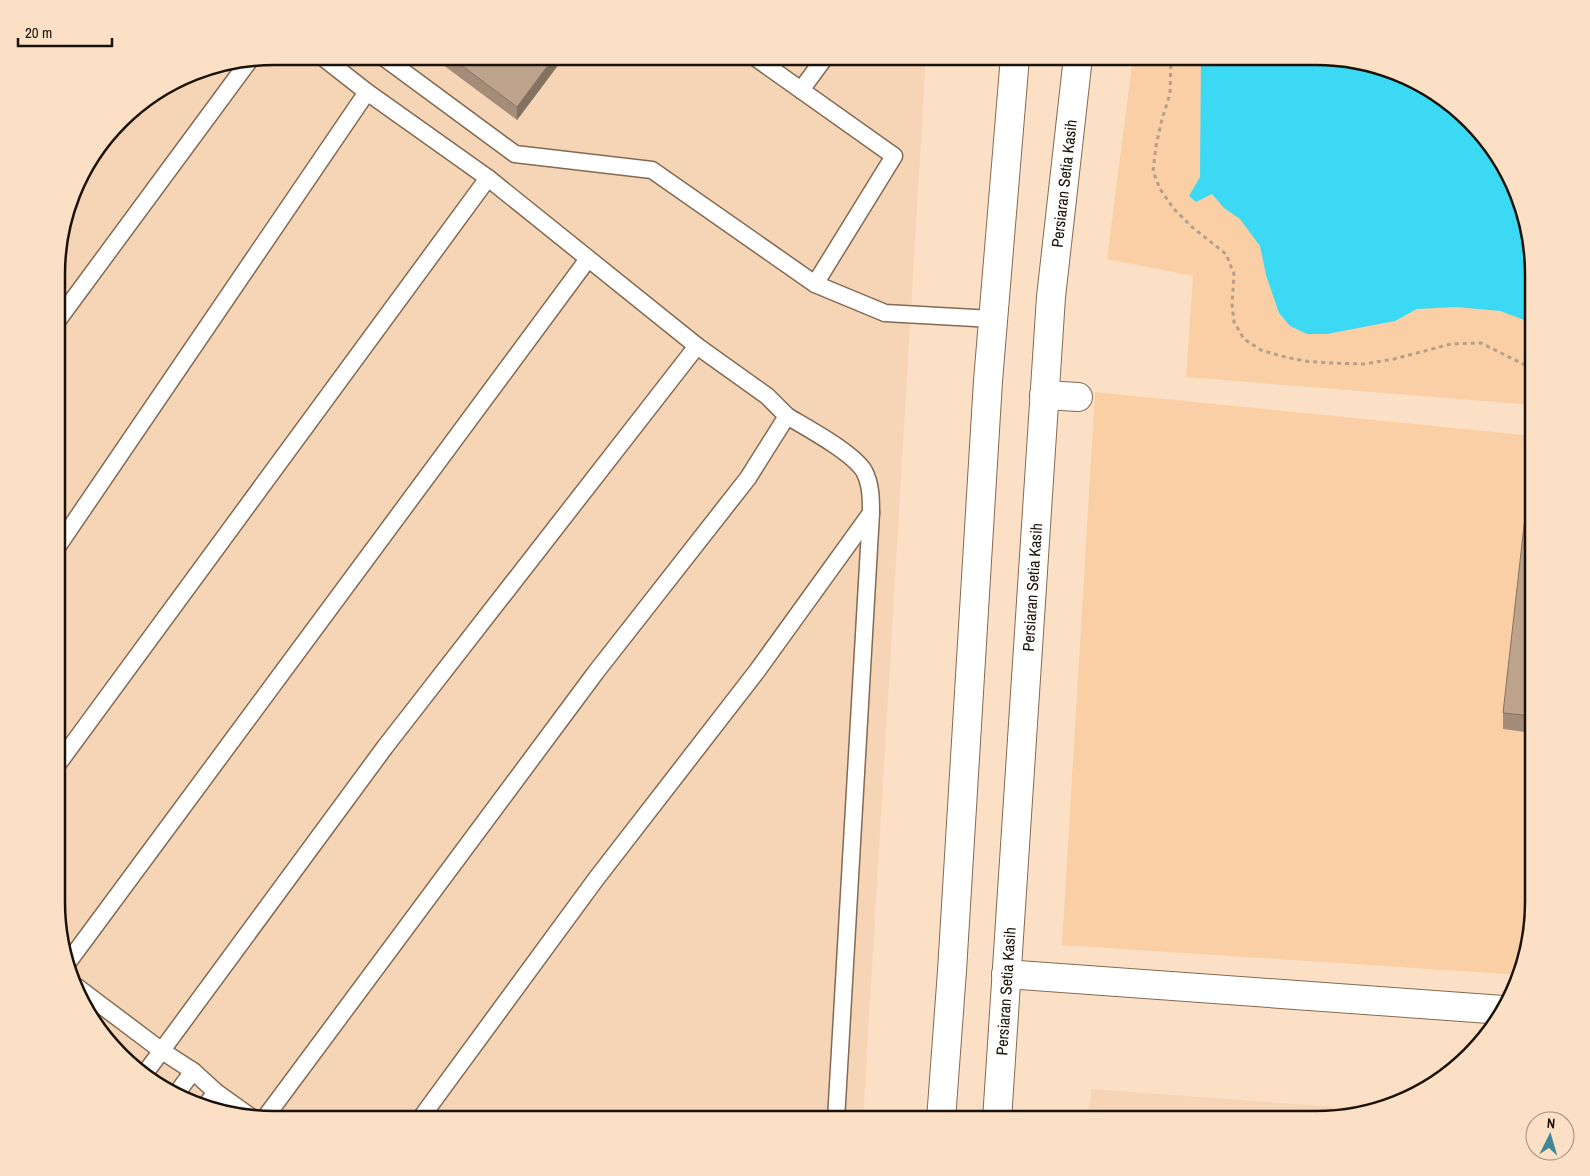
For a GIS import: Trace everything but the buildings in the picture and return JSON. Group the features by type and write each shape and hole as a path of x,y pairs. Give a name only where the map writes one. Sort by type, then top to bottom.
{"street":[{"path":"942,1111 993,319 1014,65"},
{"name":"Persiaran Setia Kasih","path":"998,1111 1051,297 1077,65"},
{"path":"1044,395 1078,397"},
{"path":"1006,974 1495,1009"}],"lane":[{"path":"332,65 488,178 697,346 767,396 787,416 824,438 864,471 871,491 871,513 837,1111"},
{"path":"394,65 515,154 652,170 815,284 885,314 993,319"},
{"path":"766,65 894,156 815,284"},
{"path":"801,90 819,65"},
{"path":"65,310 243,68"},
{"path":"65,536 367,92"},
{"path":"65,754 488,178"},
{"path":"72,957 588,259"},
{"path":"148,1069 385,747 697,346"},
{"path":"270,1111 596,672 748,478 787,416"},
{"path":"426,1111 596,879 757,671 871,513"},
{"path":"87,994 162,1051 193,1071 237,1108"},
{"path":"180,1088 193,1071"},
{"path":"209,1101 216,1092"}],"path":[{"path":"1171,65 1170,94 1156,146 1153,171 1160,189 1174,210 1226,254 1234,274 1232,304 1234,322 1244,339 1261,350 1304,361 1364,364 1394,359 1451,344 1481,343 1525,365"}],"shaded area":[{"path":"261,65 926,65 864,1111 261,1111 233,1107 207,1100 170,1083 147,1068 117,1040 93,1006 81,982 72,956 65,915 65,261 69,233 76,207 93,170 108,147 136,117 170,93 194,81 220,72"},
{"path":"1132,65 1329,65 1357,69 1383,76 1432,100 1464,126 1490,158 1509,194 1518,220 1525,261 1525,404 1186,377 1193,276 1107,259"},
{"path":"1095,392 1525,435 1525,915 1521,943 1512,974 1062,945"},
{"path":"1091,1089 1349,1108 1329,1111 1089,1111"}],"water":[{"path":"1201,65 1329,65 1370,72 1396,81 1432,100 1454,117 1482,147 1497,170 1514,207 1521,233 1525,261 1525,320 1500,311 1456,307 1417,309 1395,321 1327,334 1307,334 1290,326 1279,313 1266,275 1260,246 1240,219 1224,208 1212,194 1196,202 1189,196 1200,177"}]}
